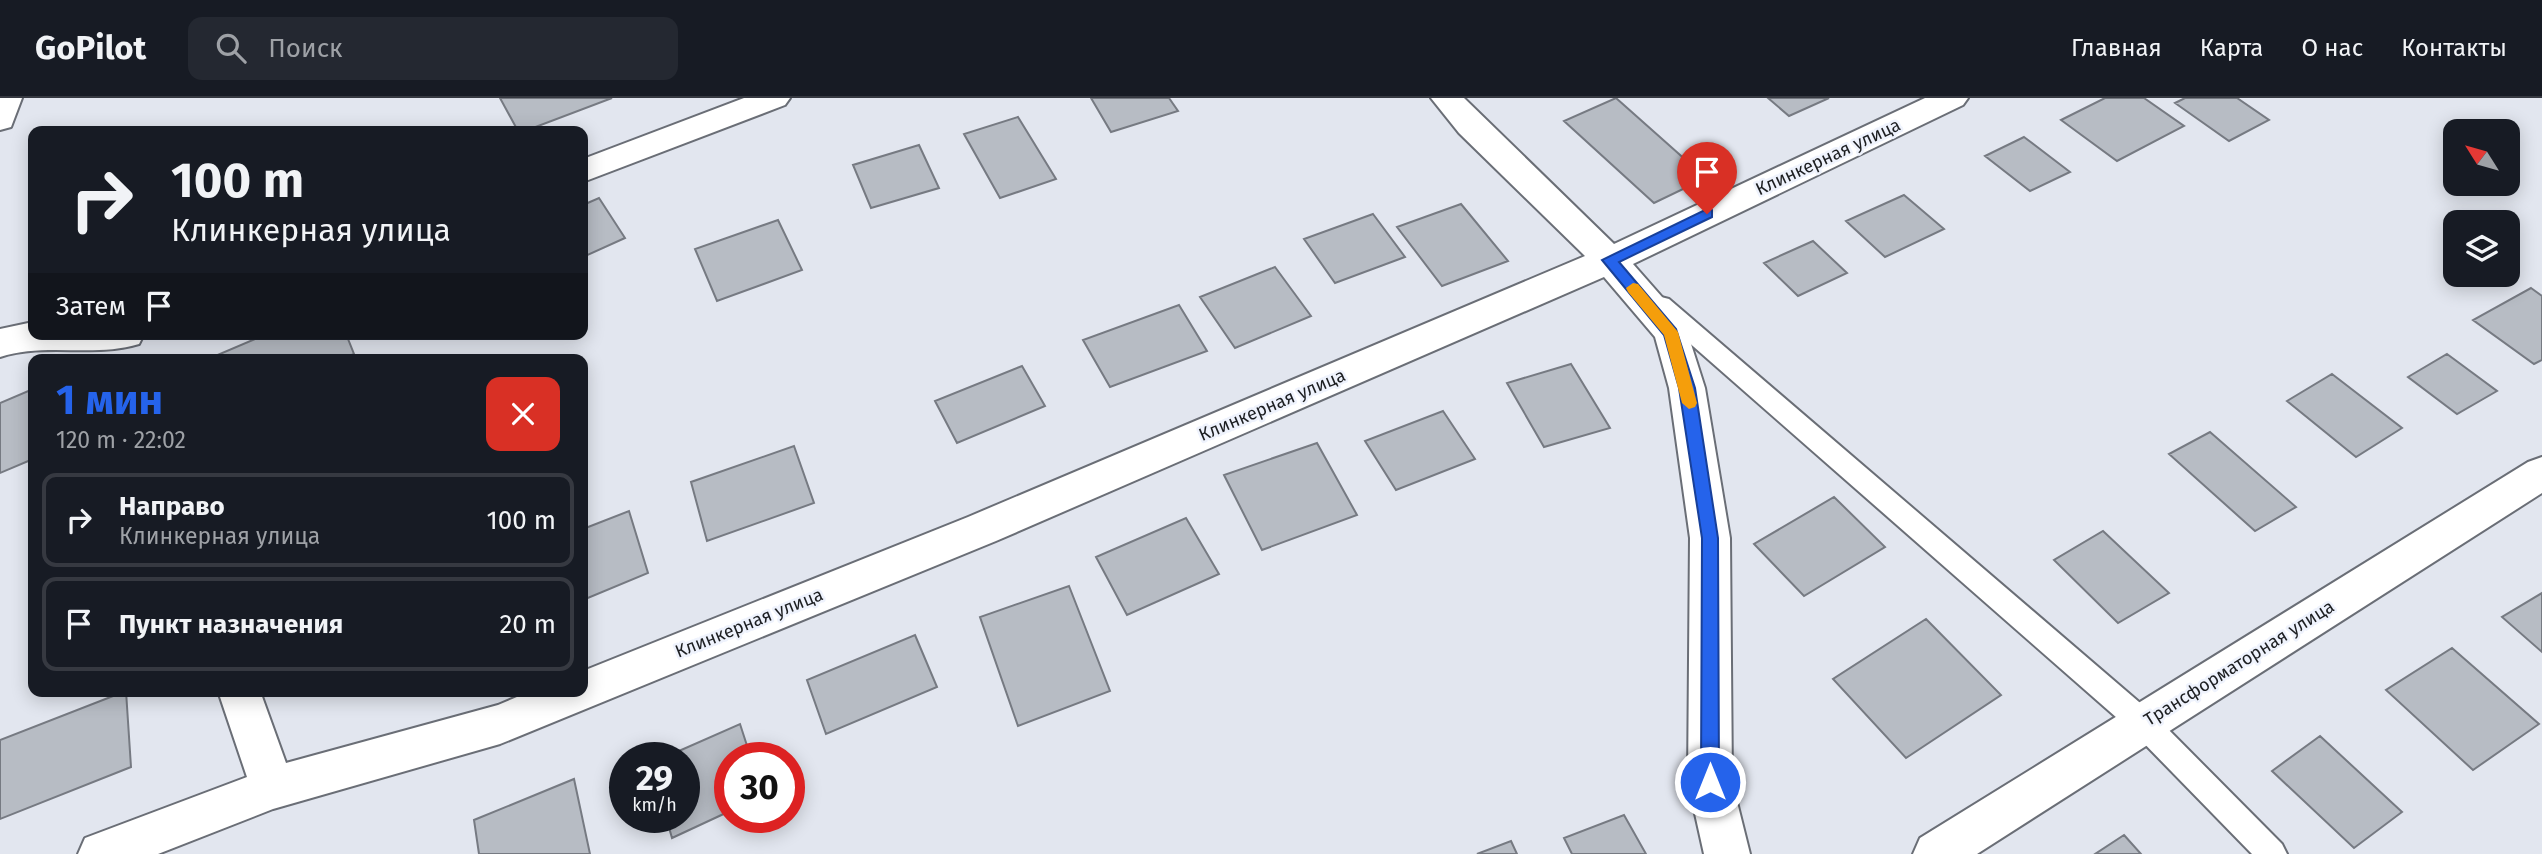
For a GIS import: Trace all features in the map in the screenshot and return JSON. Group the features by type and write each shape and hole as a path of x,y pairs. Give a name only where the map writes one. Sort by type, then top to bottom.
{"street":[{"path":"0,119 6,98"},
{"path":"588,169 774,98"},
{"path":"1447,98 1470,125 1609,260 1671,332 1687,388 1710,538 1710,782 1727,854"},
{"name":"Клинкерная улица","path":"588,689 982,529 1609,260 1952,98"},
{"path":"5,334 28,336"},
{"path":"72,340 117,344"},
{"name":"Трансформаторная улица","path":"1936,854 2542,473"},
{"path":"241,697 273,788"},
{"name":"Клинкерная улица","path":"101,854 273,788 499,724 567,697"}],"lane":[{"path":"1609,260 2143,723 2272,854"}],"building":[{"path":"500,98 612,98 538,126 515,126"},
{"path":"1091,98 1169,98 1178,111 1111,132"},
{"path":"1616,98 1706,178 1654,203 1564,121"},
{"path":"1768,98 1829,98 1789,116"},
{"path":"2105,98 2144,98 2184,126 2117,161 2061,120"},
{"path":"2185,98 2237,98 2269,120 2229,141 2175,103"},
{"path":"1018,117 1056,179 1000,198 964,134"},
{"path":"2024,137 2070,172 2030,191 1985,156"},
{"path":"919,145 939,188 871,208 853,165"},
{"path":"1904,195 1944,229 1885,257 1846,221"},
{"path":"599,198 625,238 588,255 588,203"},
{"path":"1461,204 1508,261 1442,286 1397,227"},
{"path":"1373,214 1405,257 1335,283 1304,239"},
{"path":"778,220 802,270 717,301 695,249"},
{"path":"1813,241 1847,273 1798,296 1764,263"},
{"path":"1275,267 1311,316 1235,348 1200,297"},
{"path":"2531,288 2542,296 2542,360 2534,364 2473,320"},
{"path":"1179,305 1207,351 1110,387 1083,340"},
{"path":"253,340 348,340 354,354 220,354"},
{"path":"2447,354 2497,391 2457,414 2408,377"},
{"path":"1571,364 1610,428 1544,447 1507,383"},
{"path":"1022,366 1045,406 957,443 935,401"},
{"path":"2332,374 2402,428 2356,457 2287,401"},
{"path":"28,391 28,461 0,473 0,403"},
{"path":"1443,411 1475,459 1396,490 1365,441"},
{"path":"2210,432 2296,507 2255,531 2169,454"},
{"path":"1317,443 1357,515 1262,550 1224,475"},
{"path":"794,446 814,503 707,541 691,482"},
{"path":"1834,497 1885,547 1804,596 1754,544"},
{"path":"629,511 648,573 588,598 588,527"},
{"path":"1186,518 1219,574 1127,615 1096,557"},
{"path":"2103,531 2169,593 2118,623 2054,560"},
{"path":"1069,586 1110,691 1018,726 980,617"},
{"path":"2542,593 2542,652 2502,617"},
{"path":"1926,619 2001,695 1906,758 1833,679"},
{"path":"915,635 937,687 826,734 807,680"},
{"path":"2452,648 2539,724 2473,770 2386,690"},
{"path":"111,697 126,697 131,767 0,819 0,740"},
{"path":"740,724 746,742 714,742 714,818 700,825 700,742"},
{"path":"2320,736 2402,812 2354,848 2272,771"},
{"path":"574,779 590,854 479,854 474,820"},
{"path":"1624,815 1646,854 1572,854 1564,838"},
{"path":"2124,835 2141,854 2095,854"},
{"path":"1511,841 1517,854 1477,854"}],"slow traffic":[{"path":"1633,288 1671,332 1689,403"}],"route":[{"path":"1707,214 1609,260 1671,332 1687,388 1710,538 1710,782"}]}
